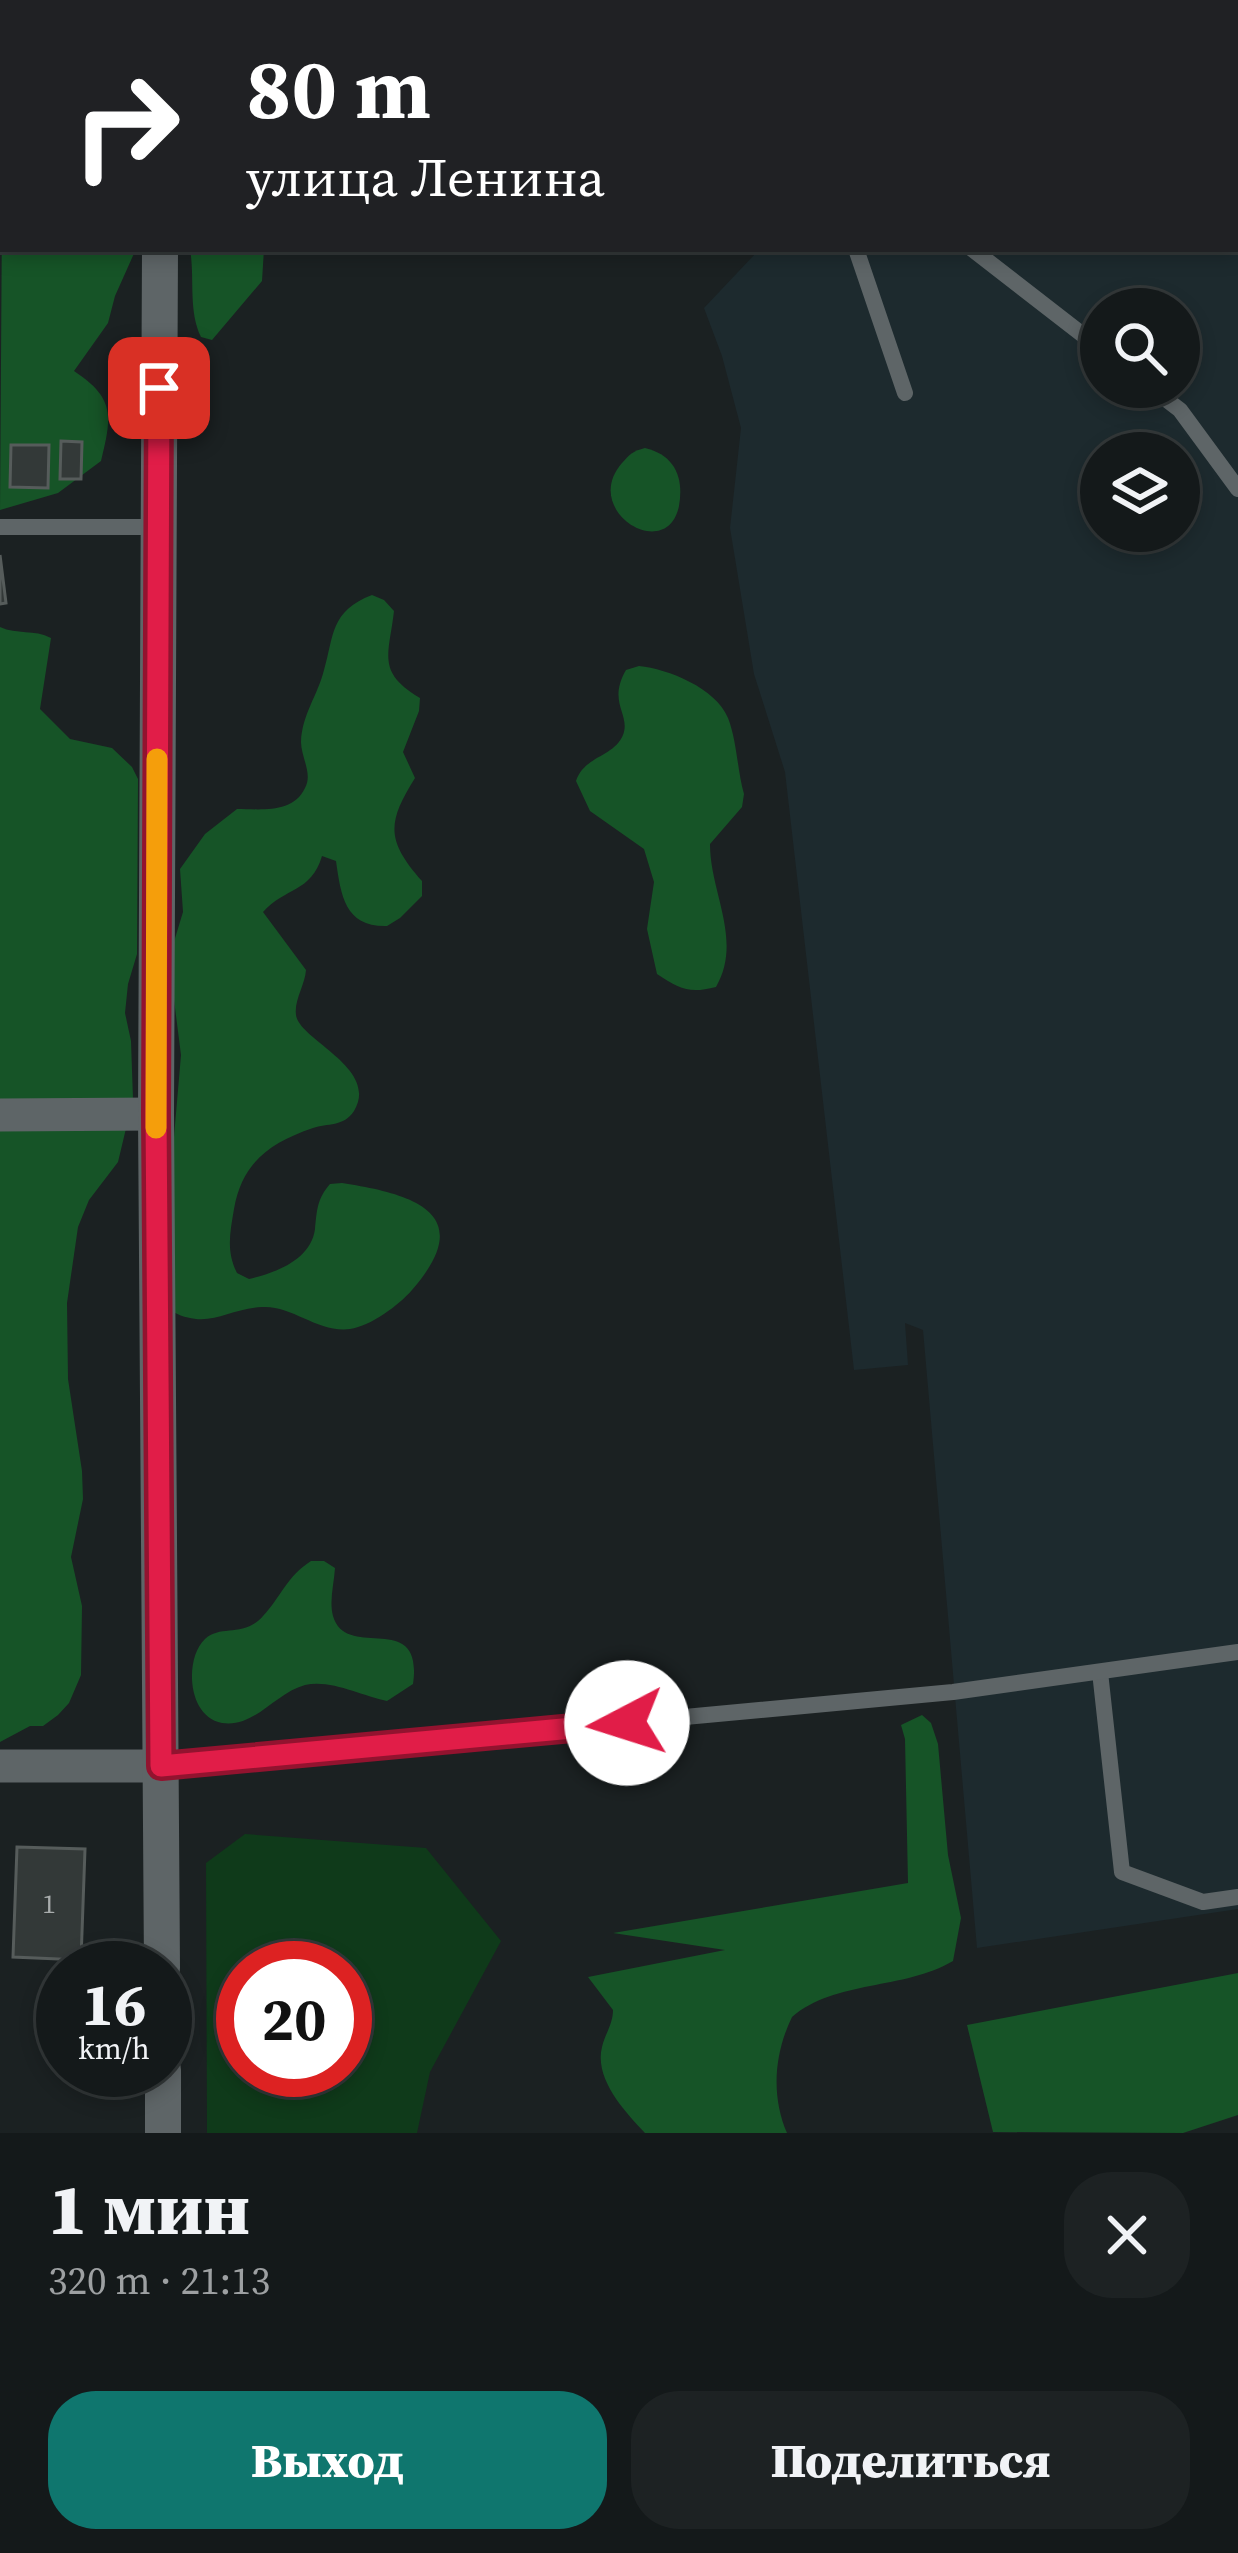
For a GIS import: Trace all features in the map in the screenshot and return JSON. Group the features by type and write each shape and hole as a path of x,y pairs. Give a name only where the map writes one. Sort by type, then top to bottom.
{"street":[{"path":"160,252 156,1114 162,1941"},
{"path":"0,1115 156,1114"},
{"path":"0,1766 161,1766"},
{"path":"163,2097 163,2133"}],"lane":[{"path":"857,252 905,394"},
{"path":"976,252 1080,333"},
{"path":"1177,408 1238,489"},
{"path":"0,527 158,527"},
{"path":"161,1766 953,1692 1238,1652"},
{"path":"1100,1672 1123,1873 1203,1902 1238,1897"}],"shaded area":[{"path":"755,252 1238,252 1238,1909 977,1948 923,1330 905,1323 908,1365 854,1370 785,772 754,674 730,528 741,428 704,308"}],"green space":[{"path":"2,252 135,252 108,323 74,371 97,390 107,409 101,461 58,493 0,510"},
{"path":"190,252 264,252 262,281 212,340 201,337 193,305"},
{"path":"645,448 670,462 680,486 679,506 671,523 659,530 645,531 630,524 618,513 612,498 612,481 622,463"},
{"path":"372,595 394,611 388,651 391,671 420,698 403,752 415,778 399,807 394,831 402,854 422,881 422,896 387,926 362,921 343,897 336,861 322,856 311,877 263,912 306,970 296,1009 300,1025 348,1068 359,1096 345,1120 283,1141 251,1167 238,1193 230,1249 237,1273 249,1279 290,1263 312,1240 326,1189 342,1183 413,1201 438,1225 439,1242 431,1264 406,1296 358,1327 327,1327 284,1310 262,1307 207,1319 186,1317 173,1312 172,1160 181,1055 173,945 183,912 180,869 205,834 237,809 275,808 300,796 308,777 302,732 336,626 348,609"},
{"path":"0,627 51,638 40,709 70,739 112,748 138,779 137,954 125,1013 133,1099 118,1162 89,1200 78,1227 67,1303 68,1379 82,1471 83,1499 71,1557 82,1606 81,1675 58,1715 43,1726 30,1726 0,1742"},
{"path":"639,666 677,676 702,689 722,707 733,736 744,794 742,807 710,844 726,934 716,987 685,989 657,974 647,929 654,882 644,849 590,811 576,781 585,766 613,748 623,735 621,681 626,670"},
{"path":"311,1561 324,1561 335,1568 332,1610 341,1629 396,1641 407,1648 413,1661 413,1684 387,1701 336,1686 305,1685 245,1720 222,1723 210,1718 192,1685 199,1647 218,1632 256,1623"},
{"path":"922,1715 931,1723 938,1744 948,1855 961,1918 953,1961 913,1977 828,1997 792,2017 777,2075 778,2104 787,2133 645,2133 607,2083 601,2059 613,2010 588,1977 725,1950 613,1933 908,1883 901,1725"},
{"path":"245,1834 426,1848 501,1941 430,2072 417,2133 207,2133 206,1863"},
{"path":"1238,1973 1238,2115 1183,2133 993,2132 967,2025"}],"building":[{"path":"61,441 82,442 81,479 60,479"},
{"path":"11,445 49,445 48,488 10,487"},
{"path":"0,555 6,603 0,604"},
{"path":"17,1847 85,1849 82,1941 36,1941 36,1958 13,1957"}],"slow traffic":[{"path":"156,1128 157,759"}],"route":[{"path":"159,388 156,1114 161,1766 627,1723"}]}
